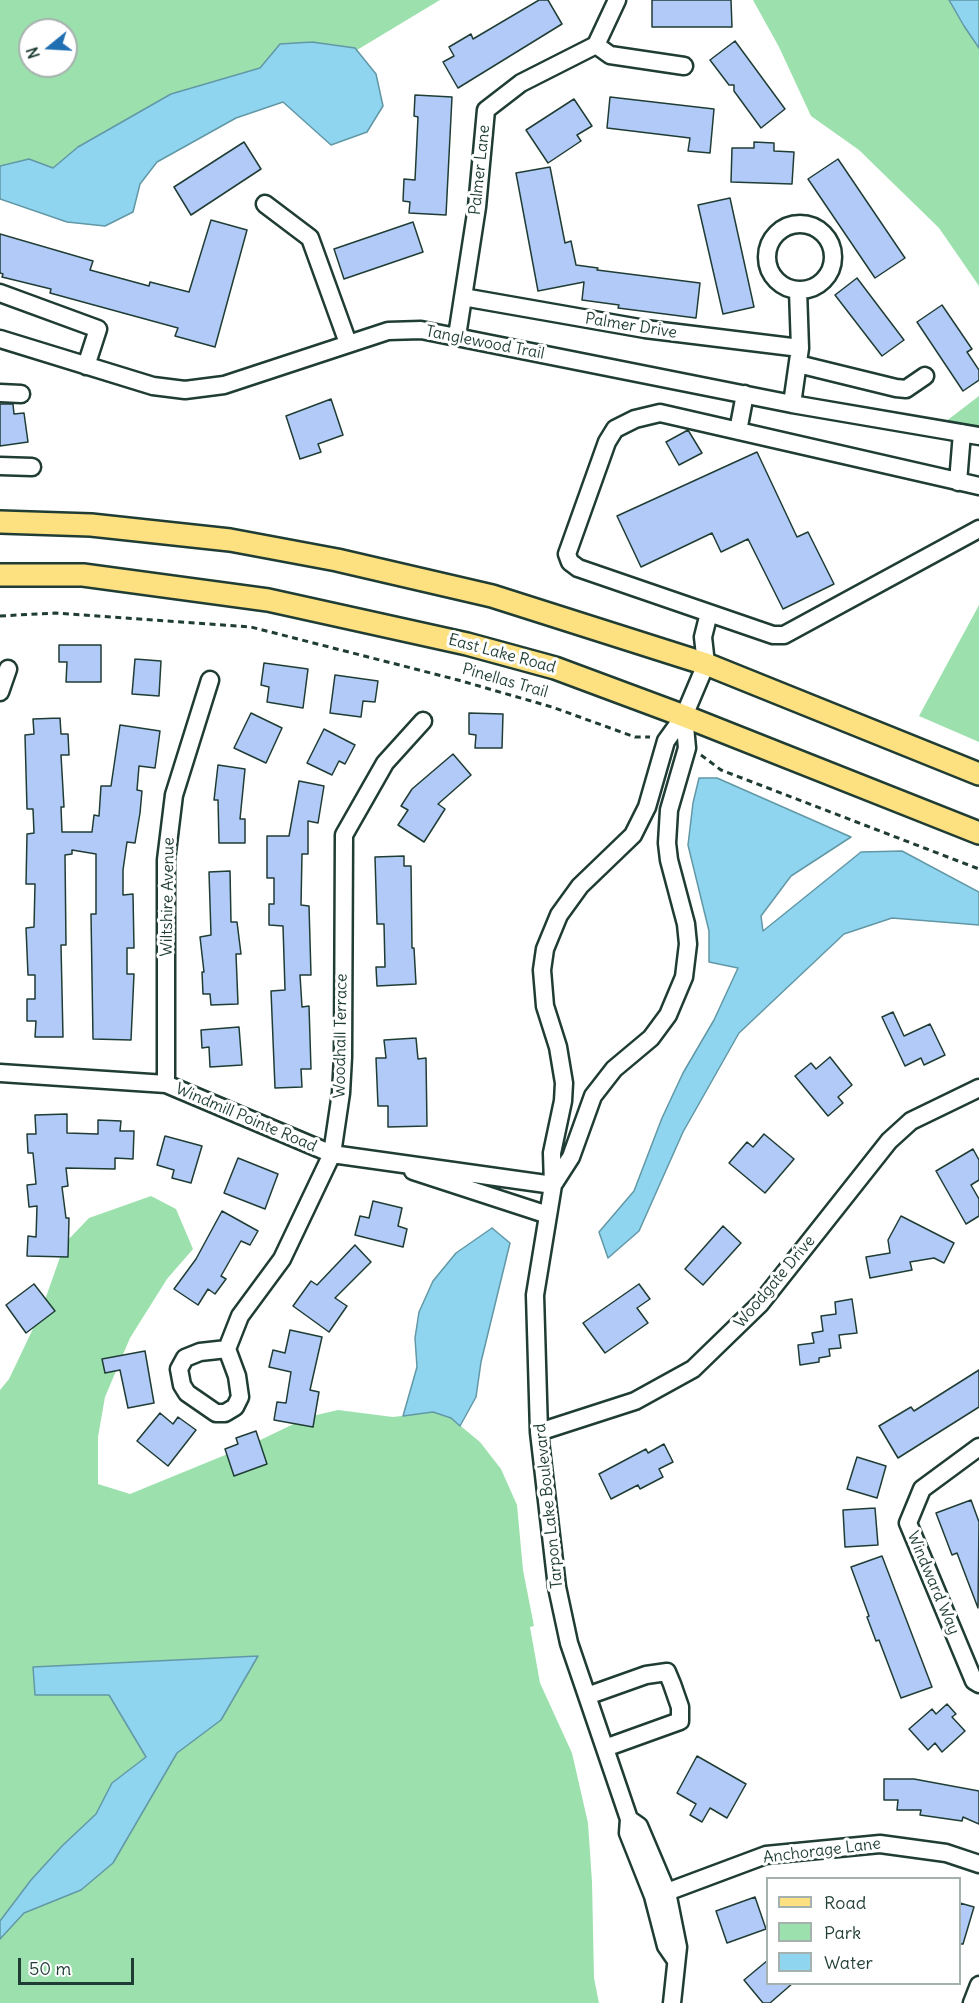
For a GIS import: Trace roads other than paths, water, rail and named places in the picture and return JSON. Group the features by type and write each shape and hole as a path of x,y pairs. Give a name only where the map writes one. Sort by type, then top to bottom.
{"main road":[{"path":"0,522 91,525 278,548 492,596 706,664 979,774"},
{"name":"East Lake Road","path":"0,574 83,575 268,600 467,644 555,668 684,716 979,833"}],"street":[{"path":"617,0 596,45 610,56 684,66"},
{"name":"Palmer Lane","path":"457,336 477,207 486,110 521,83 596,45"},
{"path":"265,204 310,238 348,343"},
{"path":"792,404 799,356 798,290"},
{"path":"0,293 98,329 86,366"},
{"name":"Palmer Drive","path":"463,297 799,356 896,388 906,389 926,376"},
{"name":"Tanglewood Trail","path":"0,339 153,386 185,390 224,385 388,331 421,330 792,404 971,434"},
{"path":"0,393 21,394"},
{"path":"738,431 745,394"},
{"path":"979,486 660,413 623,423 607,442 567,554 570,562 578,568 772,635 784,635 979,529"},
{"path":"958,482 971,434"},
{"path":"0,466 32,467"},
{"path":"684,716 706,664 702,638 709,613"},
{"path":"0,692 8,669"},
{"name":"Wiltshire Avenue","path":"166,1084 166,860 174,795 210,680"},
{"name":"Tarpon Lake Boulevard","path":"675,1959 666,1946 653,1896 628,1833 629,1819 569,1642 557,1587 539,1432 535,1295 554,1185 552,1153 563,1101 564,1083 558,1047 545,1006 542,970 545,949 551,930 568,901 633,835 647,807 666,741 684,716"},
{"name":"Tarpon Lake Boulevard","path":"554,1185 571,1157 593,1096 614,1069 655,1033 668,1015 684,977 688,944 686,924 669,860 667,827 687,748 684,716"},
{"name":"Woodhall Terrace","path":"227,1349 240,1316 282,1259 332,1154 342,1069 344,835 385,763 423,721"},
{"name":"Windmill Pointe Road","path":"0,1073 166,1084 332,1154 554,1185"},
{"name":"Woodgate Drive","path":"539,1432 635,1401 693,1369 760,1304 889,1141 911,1121 979,1088"},
{"name":"Windmill Pointe Road","path":"384,1161 477,1194 548,1215"},
{"name":"Windward Way","path":"979,1447 957,1460 922,1488 908,1523 974,1682 979,1684"},
{"path":"587,1696 646,1675 667,1672 680,1707 680,1722 605,1748"},
{"name":"Tarpon Lake Boulevard","path":"629,1819 639,1826 667,1892 678,1947 672,2003"},
{"name":"Anchorage Lane","path":"667,1892 766,1855 880,1844 946,1853 979,1864"},
{"path":"972,2003 979,1985"}],"water":[{"path":"949,0 979,0 979,48 964,26"},
{"path":"312,42 355,48 376,74 383,106 367,132 331,145 283,102 236,118 157,162 140,184 133,212 105,226 67,222 0,199 0,166 29,159 53,168 78,147 171,94 260,68 280,44"},
{"path":"699,778 717,778 851,837 791,876 761,916 763,931 861,852 902,851 979,892 979,925 892,918 844,934 739,1033 683,1132 639,1231 608,1258 599,1232 634,1191 662,1118 683,1073 714,1020 738,968 709,962 709,931 688,845 693,803"},
{"path":"492,1228 510,1243 481,1362 476,1397 460,1426 451,1418 433,1412 403,1416 417,1367 415,1338 419,1312 433,1281 456,1253"},
{"path":"258,1656 221,1720 177,1753 113,1863 81,1890 24,1913 0,1939 0,1921 31,1880 96,1814 112,1783 146,1757 109,1695 35,1695 33,1667"}]}
